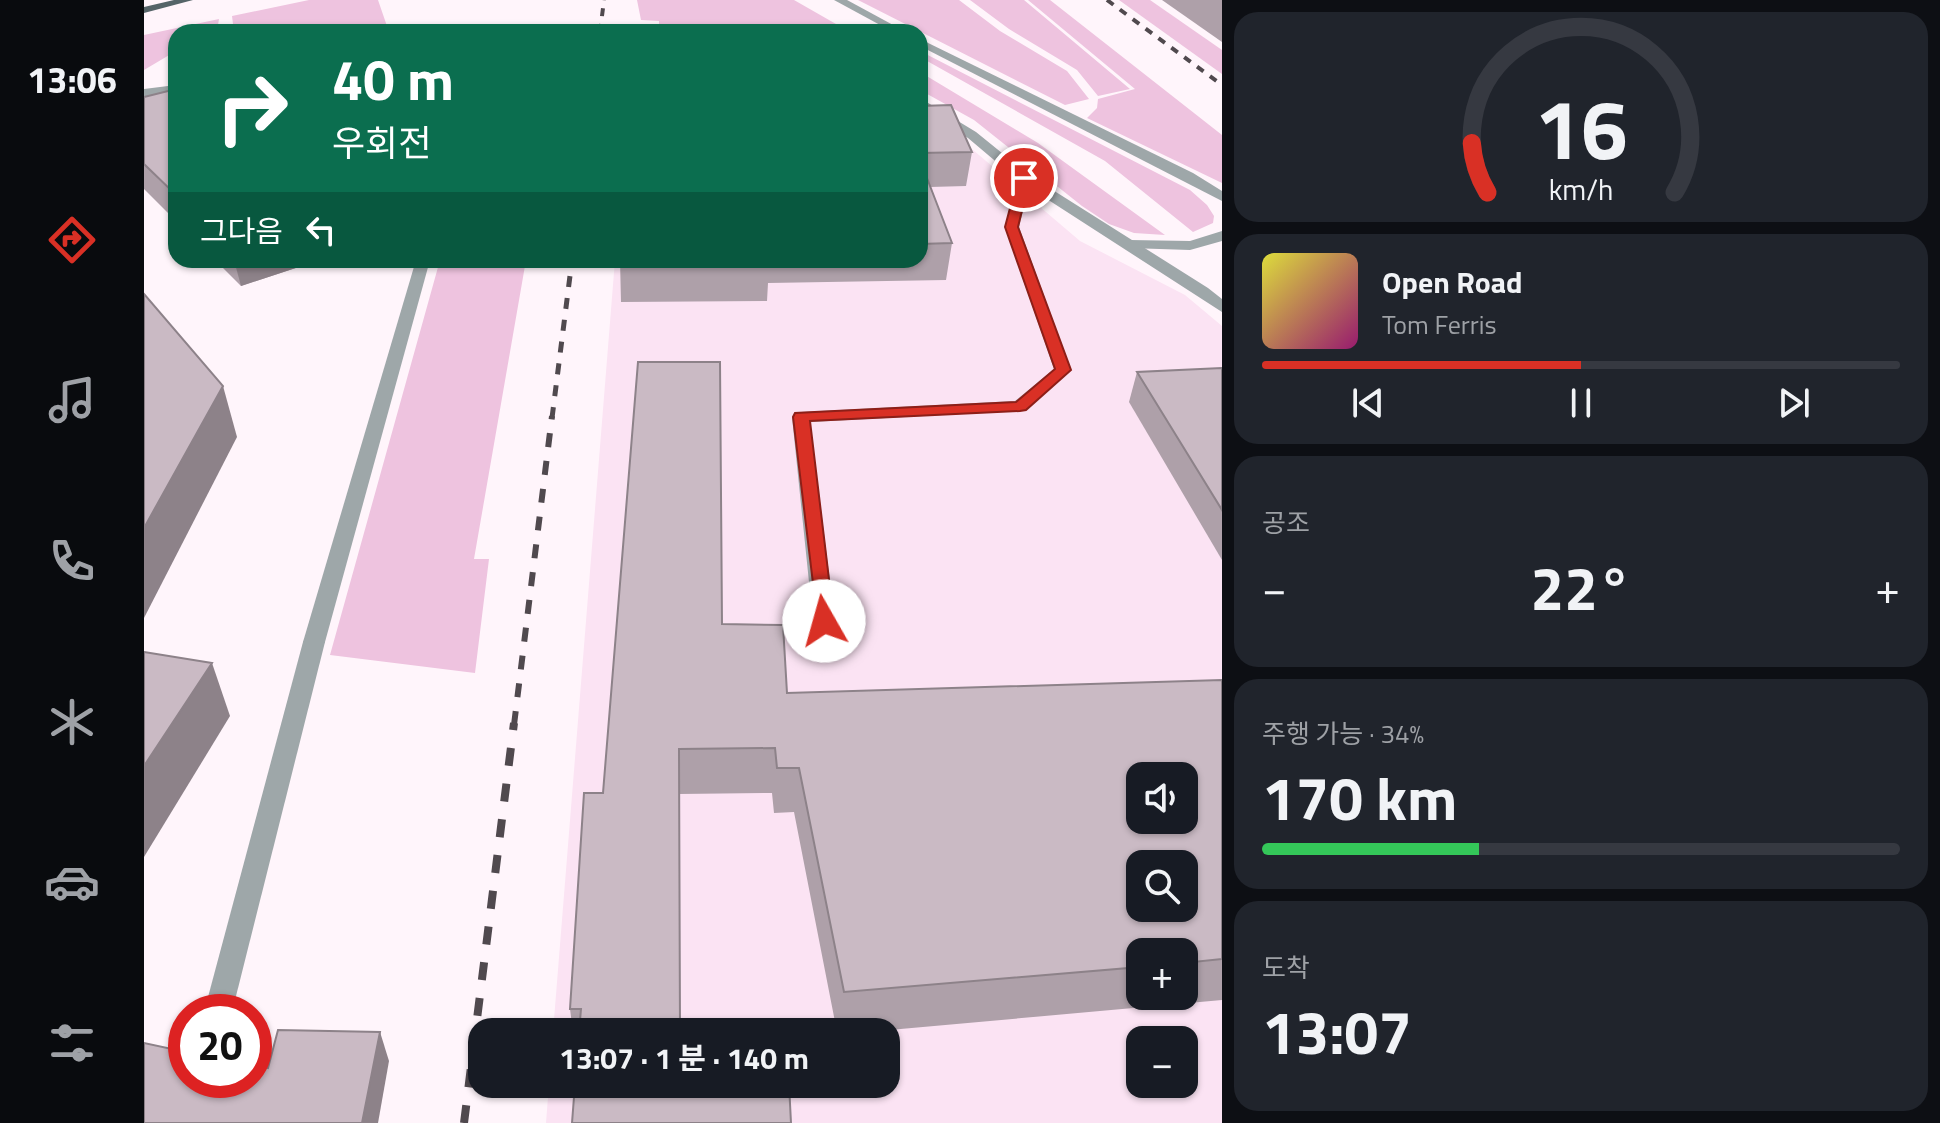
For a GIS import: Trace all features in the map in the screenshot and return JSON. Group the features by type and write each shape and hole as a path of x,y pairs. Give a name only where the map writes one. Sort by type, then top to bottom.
{"main road":[{"path":"144,10 188,0"}],"street":[{"path":"839,0 886,24"},
{"path":"928,46 1188,176 1222,197"},
{"path":"144,93 168,90"},
{"path":"928,107 972,135 1024,178 1222,307"},
{"path":"824,621 801,417 1020,406 1063,370 1012,227 1024,178"},
{"path":"1129,244 1193,244 1215,240 1222,235"},
{"path":"223,994 314,642 421,268"}],"shaded area":[{"path":"309,0 378,0 386,24 233,24 232,16"},
{"path":"637,0 794,0 836,24 659,24 659,21 641,20"},
{"path":"858,0 959,0 1000,31 1067,71 1089,99 1065,105 928,36 928,24 905,24"},
{"path":"970,0 1024,0 1130,89 1098,96 1077,70 1009,29"},
{"path":"1028,0 1050,0 1222,135 1222,183 1087,118 1097,108 1098,99 1135,89"},
{"path":"1119,0 1150,0 1222,50 1222,74"},
{"path":"219,19 218,24 196,24"},
{"path":"168,30 168,56 144,70 144,35"},
{"path":"928,55 1190,190 1207,205 1214,216 1213,223 1193,232 1105,161 928,61"},
{"path":"928,77 1038,143 1165,235 1134,233 1109,224 974,120 928,94"},
{"path":"928,121 959,138 1080,241 1185,295 1222,326 1222,1123 546,1123 548,1098 900,1098 900,1018 554,1018 614,268 928,268"},
{"path":"438,268 525,268 474,559 489,559 475,673 330,655"}],"building":[{"path":"168,91 168,187 144,164 144,97"},
{"path":"951,105 972,152 928,153 928,106"},
{"path":"928,181 952,243 928,244"},
{"path":"144,294 223,386 144,528"},
{"path":"638,362 720,362 722,624 783,625 787,693 1222,680 1222,959 1198,962 1198,938 1126,938 1126,968 844,992 799,768 777,768 775,748 679,749 680,1018 580,1018 581,1009 570,1009 584,793 603,793"},
{"path":"1222,368 1222,510 1137,372"},
{"path":"144,652 212,663 144,766"},
{"path":"278,1030 380,1032 362,1123 144,1123 144,1043 168,1048 168,1098 272,1098 272,1053"},
{"path":"574,1098 790,1098 791,1123 572,1123"}],"railway":[{"path":"601,24 604,0"},
{"path":"1107,0 1222,85"},
{"path":"552,418 571,268"},
{"path":"514,725 552,416"},
{"path":"464,1123 514,723"}],"route":[{"path":"824,621 801,417 1020,406 1063,370 1012,227 1024,178"}]}
